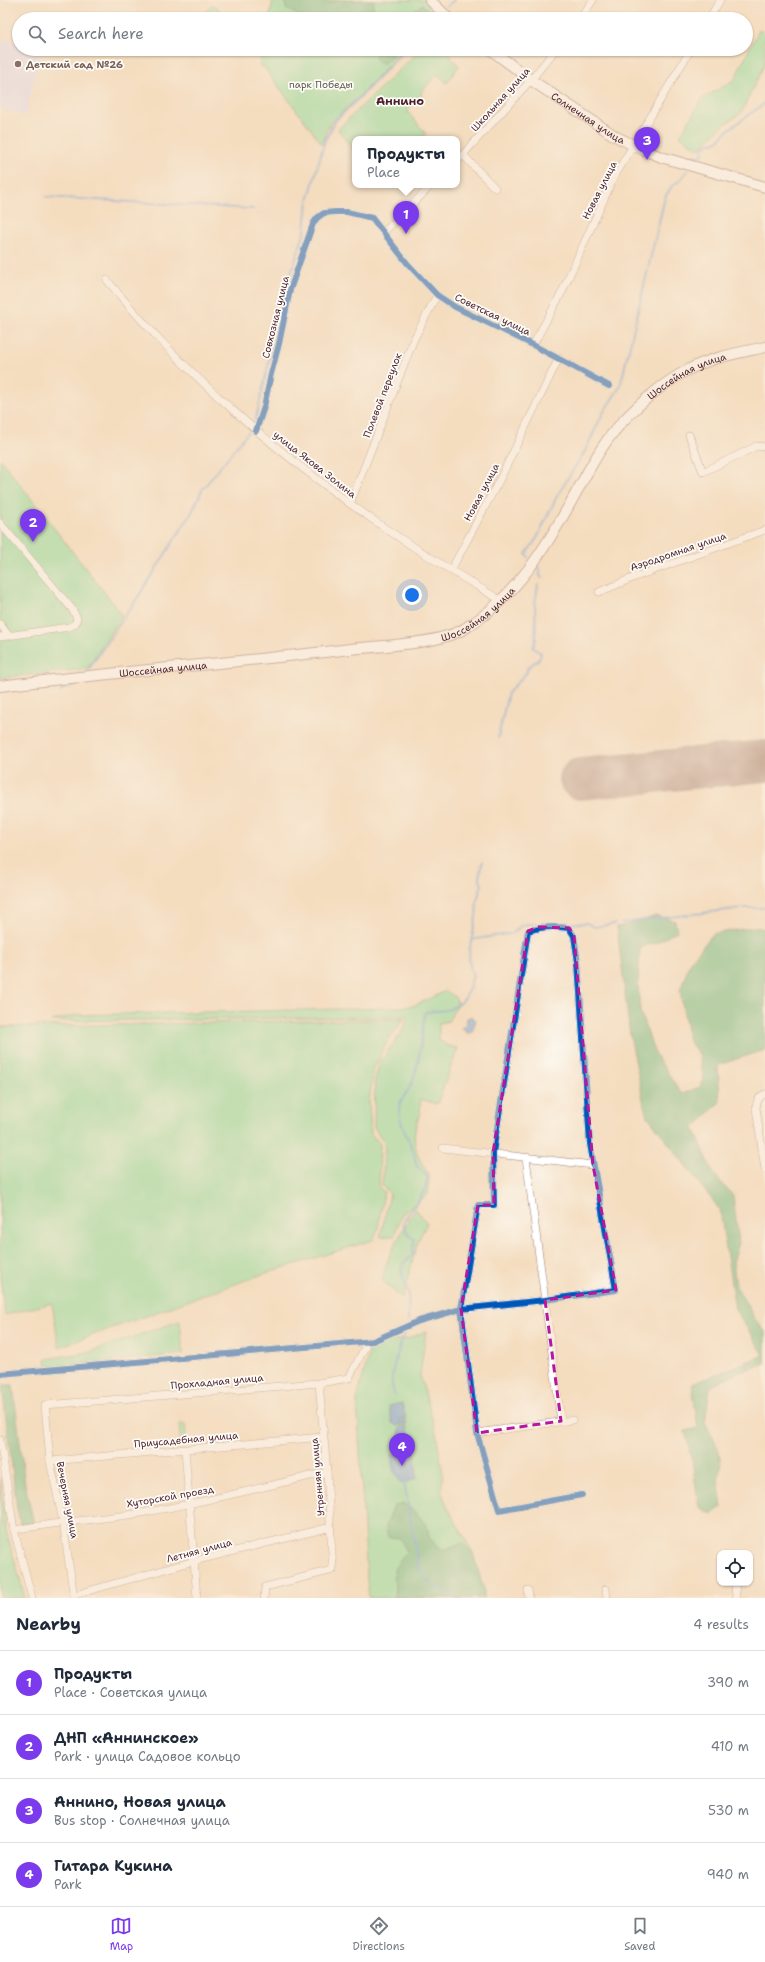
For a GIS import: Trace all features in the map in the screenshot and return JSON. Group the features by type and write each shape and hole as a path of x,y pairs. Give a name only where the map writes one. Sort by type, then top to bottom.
{"main road":[{"path":"430,0 442,12"},
{"name":"Солнечная улица","path":"499,56 531,80 616,136 635,146 661,157 765,187"},
{"name":"Шоссейная улица","path":"0,686 78,676 294,656 435,639 462,630 483,617 527,571 544,548 612,434 629,416 663,386 687,370 719,357 765,347"}],"street":[{"path":"585,12 593,0"},
{"path":"713,12 720,0"},
{"name":"Школьная улица","path":"460,158 531,80 550,56"},
{"name":"Новая улица","path":"533,345 562,292 613,179 635,146 687,56"},
{"path":"463,155 495,188"},
{"path":"384,232 429,188"},
{"name":"Совхозная улица","path":"256,431 264,407 271,374 280,344 290,290 313,224 317,218 324,213 347,212 372,218"},
{"name":"Советская улица","path":"372,218 407,263 436,295 455,307 559,358 609,386"},
{"name":"улица Якова Золина","path":"107,280 128,306 179,360 256,431 350,504 500,600"},
{"name":"Полевой переулок","path":"350,504 414,340 436,295"},
{"name":"Новая улица","path":"451,570 501,477 559,358"},
{"path":"689,435 703,472 757,446 765,447"},
{"path":"0,523 72,609 77,618 75,624 69,628 0,637"},
{"name":"Аэродромная улица","path":"599,592 635,577 765,530"},
{"path":"0,624 9,636"},
{"path":"0,1374 366,1342 373,1341 419,1321 461,1309 545,1300 616,1290 593,1165 578,962 574,936 569,928 556,926 539,927 528,931 493,1153 494,1205 478,1205 461,1309 477,1433 499,1510 582,1495"},
{"path":"765,1094 760,1096 756,1102 756,1108 765,1169"},
{"path":"443,1148 593,1165"},
{"path":"526,1158 561,1421"},
{"name":"Прохладная улица","path":"45,1405 319,1383 349,1378 365,1347 366,1342"},
{"name":"Утренняя улица","path":"264,1598 265,1587 333,1570 327,1472 319,1383"},
{"name":"Вечерняя улица","path":"45,1405 50,1461 63,1522 74,1597"},
{"path":"477,1433 573,1420"},
{"name":"Приусадебная улица","path":"50,1461 323,1437"},
{"path":"0,1440 14,1530 32,1598"},
{"path":"185,1450 191,1504 197,1598"},
{"name":"Хуторской проезд","path":"14,1530 63,1522 144,1513 191,1504 327,1472"},
{"name":"Летняя улица","path":"74,1597 194,1561 331,1527"},
{"path":"735,1586 736,1598"},
{"path":"606,1589 607,1598"}],"highlighted area":[{"path":"539,927 569,928 574,936 593,1165 616,1290 545,1300 561,1421 477,1433 461,1309 478,1205 494,1205 493,1153 528,931"}],"shaded area":[{"name":"Детский сад №26","path":"0,39 12,42 12,56 39,56 26,116 0,109"}],"green space":[{"path":"273,0 427,0 438,12 270,12"},
{"path":"285,0 320,0 327,3 340,0 374,0 373,10 371,12 292,12 286,9"},
{"path":"212,5 219,9 219,12 207,12"},
{"path":"422,5 427,8 427,12 413,12"},
{"path":"759,30 765,34 765,63 741,113 721,127 699,149 680,136 702,99 734,80 746,56 753,56 753,42"},
{"name":"парк Победы","path":"261,56 397,56 359,97 336,117 328,128 322,144 263,66 259,66"},
{"path":"376,56 392,56 384,63 379,63 375,58"},
{"path":"414,56 450,56 459,66 447,83 437,74 421,92 422,95 407,111 426,134 424,136 352,136 352,148 338,129"},
{"path":"0,459 122,615 87,669 0,678"},
{"path":"656,916 675,921 677,931 658,942 640,947 638,985 640,1011 655,1054 682,1094 700,1087 704,1080 699,1054 689,1041 680,991 690,962 713,934 754,927 765,929 765,1050 718,1065 720,1102 694,1128 713,1173 733,1196 739,1243 733,1262 736,1286 755,1319 765,1331 765,1363 738,1373 710,1387 705,1422 718,1448 721,1463 718,1481 722,1507 712,1514 699,1507 692,1460 685,1431 698,1428 692,1384 764,1355 735,1309 720,1210 646,1114 630,1035 617,927"},
{"path":"446,991 455,997 458,1006 453,1012 449,1021 439,1023 439,1040 448,1046 458,1048 437,1104 420,1099 420,1113 415,1132 415,1145 419,1158 429,1174 428,1194 401,1215 394,1236 380,1237 390,1194 382,1186 385,1144 374,1127 375,1080 380,1062 405,1027 407,1017 51,1021 77,1015 385,1008 413,1006"},
{"path":"404,1019 387,1042 374,1068 369,1101 371,1134 380,1144 379,1188 384,1192 378,1229 373,1240 263,1274 59,1347 52,1303 5,1315 0,1279 0,1027"},
{"path":"415,1209 427,1223 418,1241 402,1299 382,1280 391,1252"},
{"path":"180,1321 183,1354 47,1367 46,1359 89,1352"},
{"path":"426,1331 420,1375 436,1433 443,1474 441,1490 447,1506 473,1553 479,1598 369,1598 357,1399 371,1346 389,1341 410,1338"},
{"path":"2,1385 13,1385 25,1484 34,1524 21,1526 17,1509"},
{"path":"179,1424 185,1424 187,1445 181,1445"},
{"path":"0,1478 6,1530 25,1598 0,1598"},
{"path":"404,1504 416,1513 427,1525 429,1538 444,1551 463,1543 473,1553 484,1589 484,1598 394,1598 394,1569 407,1552 400,1538 388,1537 386,1526 394,1505"}],"water":[{"path":"472,1016 476,1020 472,1033 467,1033 461,1028 466,1025 467,1018"},
{"path":"402,1403 406,1419 401,1419 400,1422 406,1421 407,1424 398,1426 392,1423 389,1406"},
{"path":"407,1426 410,1437 400,1439 400,1428"},
{"path":"415,1452 417,1478 401,1484 393,1469 391,1455"}],"waterway":[{"path":"447,6 454,0"},
{"path":"255,422 287,285 305,231 308,201 325,140 336,120 399,56"},
{"path":"692,161 694,156 700,156 703,154 702,149 709,143 714,143 720,139 728,130 765,103"},
{"path":"528,557 526,554 537,538 557,496 585,451 603,413 620,387 665,197 672,186 679,181 687,171"},
{"path":"46,197 253,209"},
{"path":"88,670 138,597 192,512 202,490 248,432"},
{"path":"537,566 540,569 540,576 542,578"},
{"path":"498,738 508,693 527,672 527,668 539,659 541,653 533,648 536,639 535,603 538,585"},
{"path":"60,692 65,688 77,685 82,681"},
{"path":"408,1321 408,1295 402,1268 406,1260 412,1256 414,1239 408,1234 403,1223 424,1191 428,1177 416,1165 413,1150 400,1117 399,1105 411,1085 417,1067 425,1012 447,1010 456,1006 465,998 470,985 473,976 470,967 469,952 476,917 477,899 482,885 479,878 482,862"},
{"path":"622,923 743,908 765,908"},
{"path":"471,940 513,933 522,925 529,924 587,923 594,927 615,924"},
{"path":"395,1396 392,1381 394,1364 405,1332"},
{"path":"397,1449 398,1456"},
{"path":"404,1482 419,1569 432,1586 453,1594 453,1598"}],"runway":[{"path":"580,779 765,761"}],"cycle path":[{"path":"256,431 264,407 290,290 313,224 317,218 324,213 347,212 372,218 407,263 437,295 455,307 533,345 609,386"},
{"path":"0,1374 373,1341 419,1321 461,1309 545,1300 616,1290 590,1144 578,962 574,936 569,928 548,927 528,931 493,1153 494,1205 478,1205 461,1309 477,1433 499,1510 582,1495"}],"place":[{"name":"Детский сад №26","path":"18,64"},
{"name":"Аннино, Новая улица","path":"647,160"},
{"name":"Продукты","path":"406,234"},
{"name":"ДНП «Аннинское»","path":"33,542"},
{"name":"Гитара Кукина","path":"402,1466"}],"district":[{"name":"Аннино","path":"400,101"}]}
